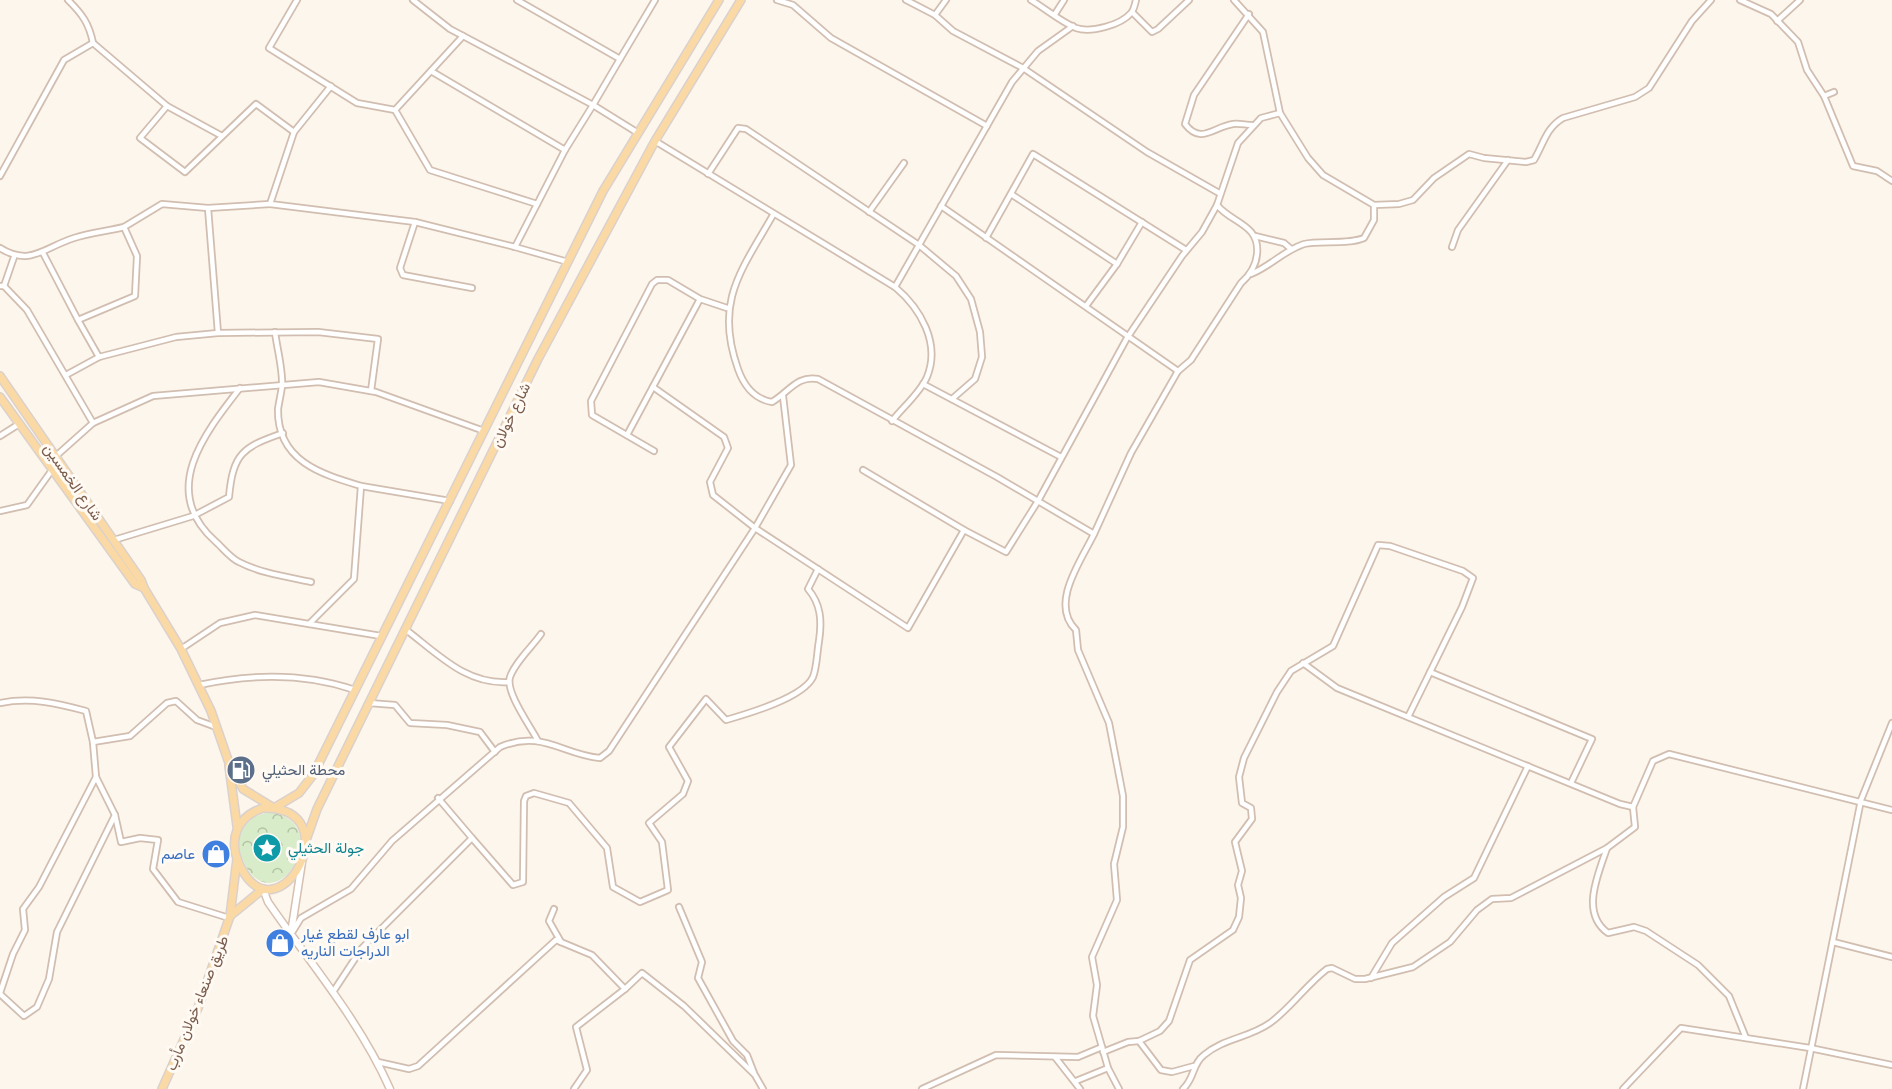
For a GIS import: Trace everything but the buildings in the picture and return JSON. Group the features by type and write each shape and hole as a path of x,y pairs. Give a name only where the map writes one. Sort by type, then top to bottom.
{"main road":[{"name":"شارع خولان","path":"274,808 299,793 307,785 603,191 719,0"},
{"name":"شارع خولان","path":"305,843 317,809 538,359 655,141 741,0"},
{"path":"526,348 538,359"},
{"name":"شارع الخمسين","path":"0,376 141,580 199,685 229,763 243,789 274,808"},
{"name":"شارع الخمسين","path":"0,397 135,584 144,588"},
{"name":"شارع الخمسين","path":"229,763 237,826"},
{"path":"274,808 284,810 297,818 305,843 302,862 294,878 274,889 264,889 247,878 237,859 235,845 237,826 254,811 274,808"},
{"name":"طريق صنعاء خولان مأرب","path":"162,1089 198,1008 230,917 237,859"},
{"path":"230,917 264,889"}],"street":[{"path":"68,0 90,26 93,43 168,106 222,136"},
{"path":"297,0 269,48 357,103 395,110 430,170 537,204"},
{"path":"413,0 463,36 593,105 638,133"},
{"path":"517,0 620,59"},
{"path":"515,247 565,150 655,0"},
{"path":"777,0 793,5 831,38 987,126"},
{"path":"906,0 935,15 954,31 1023,68 1147,152 1220,193"},
{"path":"935,15 946,0"},
{"path":"1031,0 1073,26 1090,29 1104,27 1132,12 1136,0"},
{"path":"1055,14 1064,0"},
{"path":"1132,12 1152,32 1189,0"},
{"path":"1234,0 1263,32 1280,113 1308,158 1323,175 1374,205 1413,200 1434,178 1469,154 1484,158 1526,162 1534,160 1548,130 1563,118 1635,97 1649,88 1692,21 1711,0"},
{"path":"1740,0 1771,14 1798,42 1807,70 1824,96 1853,166 1877,171 1892,181"},
{"path":"1777,21 1800,0"},
{"path":"1249,14 1194,95 1185,124 1191,132 1198,134 1233,124 1252,125"},
{"path":"895,287 987,126 1023,68 1038,51 1073,26"},
{"path":"395,110 463,36"},
{"path":"0,176 63,60 93,43"},
{"path":"430,71 565,150"},
{"path":"270,204 294,132 331,86"},
{"path":"1824,96 1834,92"},
{"path":"168,106 140,138 185,172 256,104 294,132"},
{"path":"863,470 964,530 1006,552 1038,501 1127,338 1186,250 1202,232 1217,205 1238,142 1261,118 1280,113"},
{"path":"708,174 732,134 738,129 746,129 919,245 956,276 965,287 980,332 981,367 975,380 952,399"},
{"path":"655,141 895,287 912,301 930,344 932,358 923,384 892,421"},
{"path":"986,238 1033,154 1186,250"},
{"path":"1452,247 1458,230 1508,160"},
{"path":"869,212 904,163"},
{"path":"1011,194 1117,264"},
{"path":"0,248 14,256 43,253 72,238 124,227 162,204 208,208 270,204 415,222 568,262"},
{"path":"1217,205 1224,214 1236,219 1255,236 1284,243 1291,249"},
{"path":"1119,1089 1108,1068 1093,1016 1097,985 1092,957 1117,900 1114,864 1123,827 1123,796 1109,723 1078,650 1076,630 1068,624 1064,608 1071,581 1131,453 1177,372 1191,360 1241,283 1250,274 1263,269 1291,249 1309,243 1326,244 1364,238 1374,220 1374,205"},
{"path":"941,206 1177,372"},
{"path":"208,208 218,333"},
{"path":"773,214 739,275 728,308 731,349 744,385 762,400 772,402 783,396 800,380 808,377 818,379 1094,534"},
{"path":"415,222 400,268 403,274 472,288"},
{"path":"1086,306 1117,264 1142,222"},
{"path":"78,320 135,296 137,256 124,227"},
{"path":"1250,274 1257,251 1255,236"},
{"path":"43,253 99,357"},
{"path":"14,256 2,286 27,310 93,423"},
{"path":"654,451 592,415 591,401 652,284 662,279 668,280 700,299 728,308"},
{"path":"627,435 700,299"},
{"path":"275,332 282,385 278,411 285,444 305,465 325,476 362,486 450,501"},
{"path":"66,375 99,357 176,337 218,333 318,332 378,339 371,391"},
{"path":"56,456 93,423 153,396 319,382 371,391 484,431"},
{"path":"923,384 1061,457"},
{"path":"653,387 724,437 728,448 710,488 713,495 755,528 908,628 964,530"},
{"path":"240,388 211,424 194,460 188,484 193,516 204,531 238,562 311,582"},
{"path":"291,933 302,918 351,889 392,841 438,798 495,752 512,742 538,741 600,758 609,751 755,528 791,465 783,396"},
{"path":"0,436 19,424"},
{"path":"114,540 193,516 229,496 237,457 252,444 283,433"},
{"path":"0,511 27,505 52,470"},
{"path":"309,624 354,579 362,486"},
{"path":"922,1089 996,1055 1078,1057 1128,1042 1139,1041 1160,1031 1169,1021 1190,960 1233,930 1239,916 1241,898 1238,885 1242,871 1235,842 1252,819 1251,808 1242,803 1239,777 1244,758 1277,692 1291,671 1333,646 1378,545 1390,546 1463,571 1473,578 1462,607 1408,717"},
{"path":"438,798 513,885 523,882 524,801 526,796 534,793 569,803 607,848 613,887 640,902 668,890 662,842 648,823 682,794 688,781 669,747 706,699 726,720 763,709 805,687 813,677 821,629 818,601 807,589 819,569"},
{"path":"181,649 220,623 255,615 381,636"},
{"path":"405,629 475,680 493,684 509,682"},
{"path":"538,741 513,695 509,682 541,634"},
{"path":"1303,663 1337,688 1633,807"},
{"path":"1430,672 1592,739 1570,783"},
{"path":"199,685 234,677 273,676 327,680 355,690"},
{"path":"0,703 16,699 46,701 86,711 93,742 96,777 115,815 121,842 140,838 158,840 153,869 178,902 230,917"},
{"path":"93,742 130,736 167,703 176,701 197,720 216,727"},
{"path":"369,703 395,705 410,723 447,725 480,732 495,752"},
{"path":"1803,1089 1861,800 1892,723"},
{"path":"1183,1089 1190,1082 1194,1066 1202,1056 1220,1043 1254,1032 1271,1023 1327,969 1332,968 1356,979 1371,978 1413,967 1450,942 1477,910 1492,899 1511,897 1607,848 1635,827 1633,807 1653,761 1669,754 1718,768 1861,800 1892,810"},
{"path":"1371,978 1392,943 1444,897 1474,878 1528,766"},
{"path":"96,777 39,887 23,909 25,930 13,954 0,993 24,1016 37,1007 49,979 57,932 115,815"},
{"path":"333,992 362,948 472,838"},
{"path":"1607,848 1596,882 1592,907 1597,925 1608,933 1634,927 1646,931 1698,965 1729,996 1746,1038"},
{"path":"291,933 302,862"},
{"path":"264,889 268,902 333,992 378,1062 390,1089"},
{"path":"679,907 702,962 698,978 733,1041 747,1055 763,1089"},
{"path":"554,909 549,921 561,942"},
{"path":"378,1062 409,1069 418,1066 556,940 592,955 625,989"},
{"path":"1833,942 1892,957"},
{"path":"574,1089 587,1070 576,1028 642,973 684,1006 755,1075"},
{"path":"1623,1089 1681,1028 1810,1048 1892,1065"},
{"path":"1139,1041 1161,1070 1172,1072 1194,1066"},
{"path":"1055,1057 1080,1089"},
{"path":"1076,1081 1108,1068"}],"green space":[{"path":"271,812 291,821 300,835 300,851 293,867 282,879 268,883 254,877 242,858 239,842 248,822"}],"place":[{"name":"محطة الحثيلي","path":"241,770"},
{"name":"جولة الحثيلي","path":"267,848"},
{"name":"عاصم","path":"216,854"},
{"name":"ابو عارف لقطع غيار الدراجات الناريه","path":"280,943"}]}
